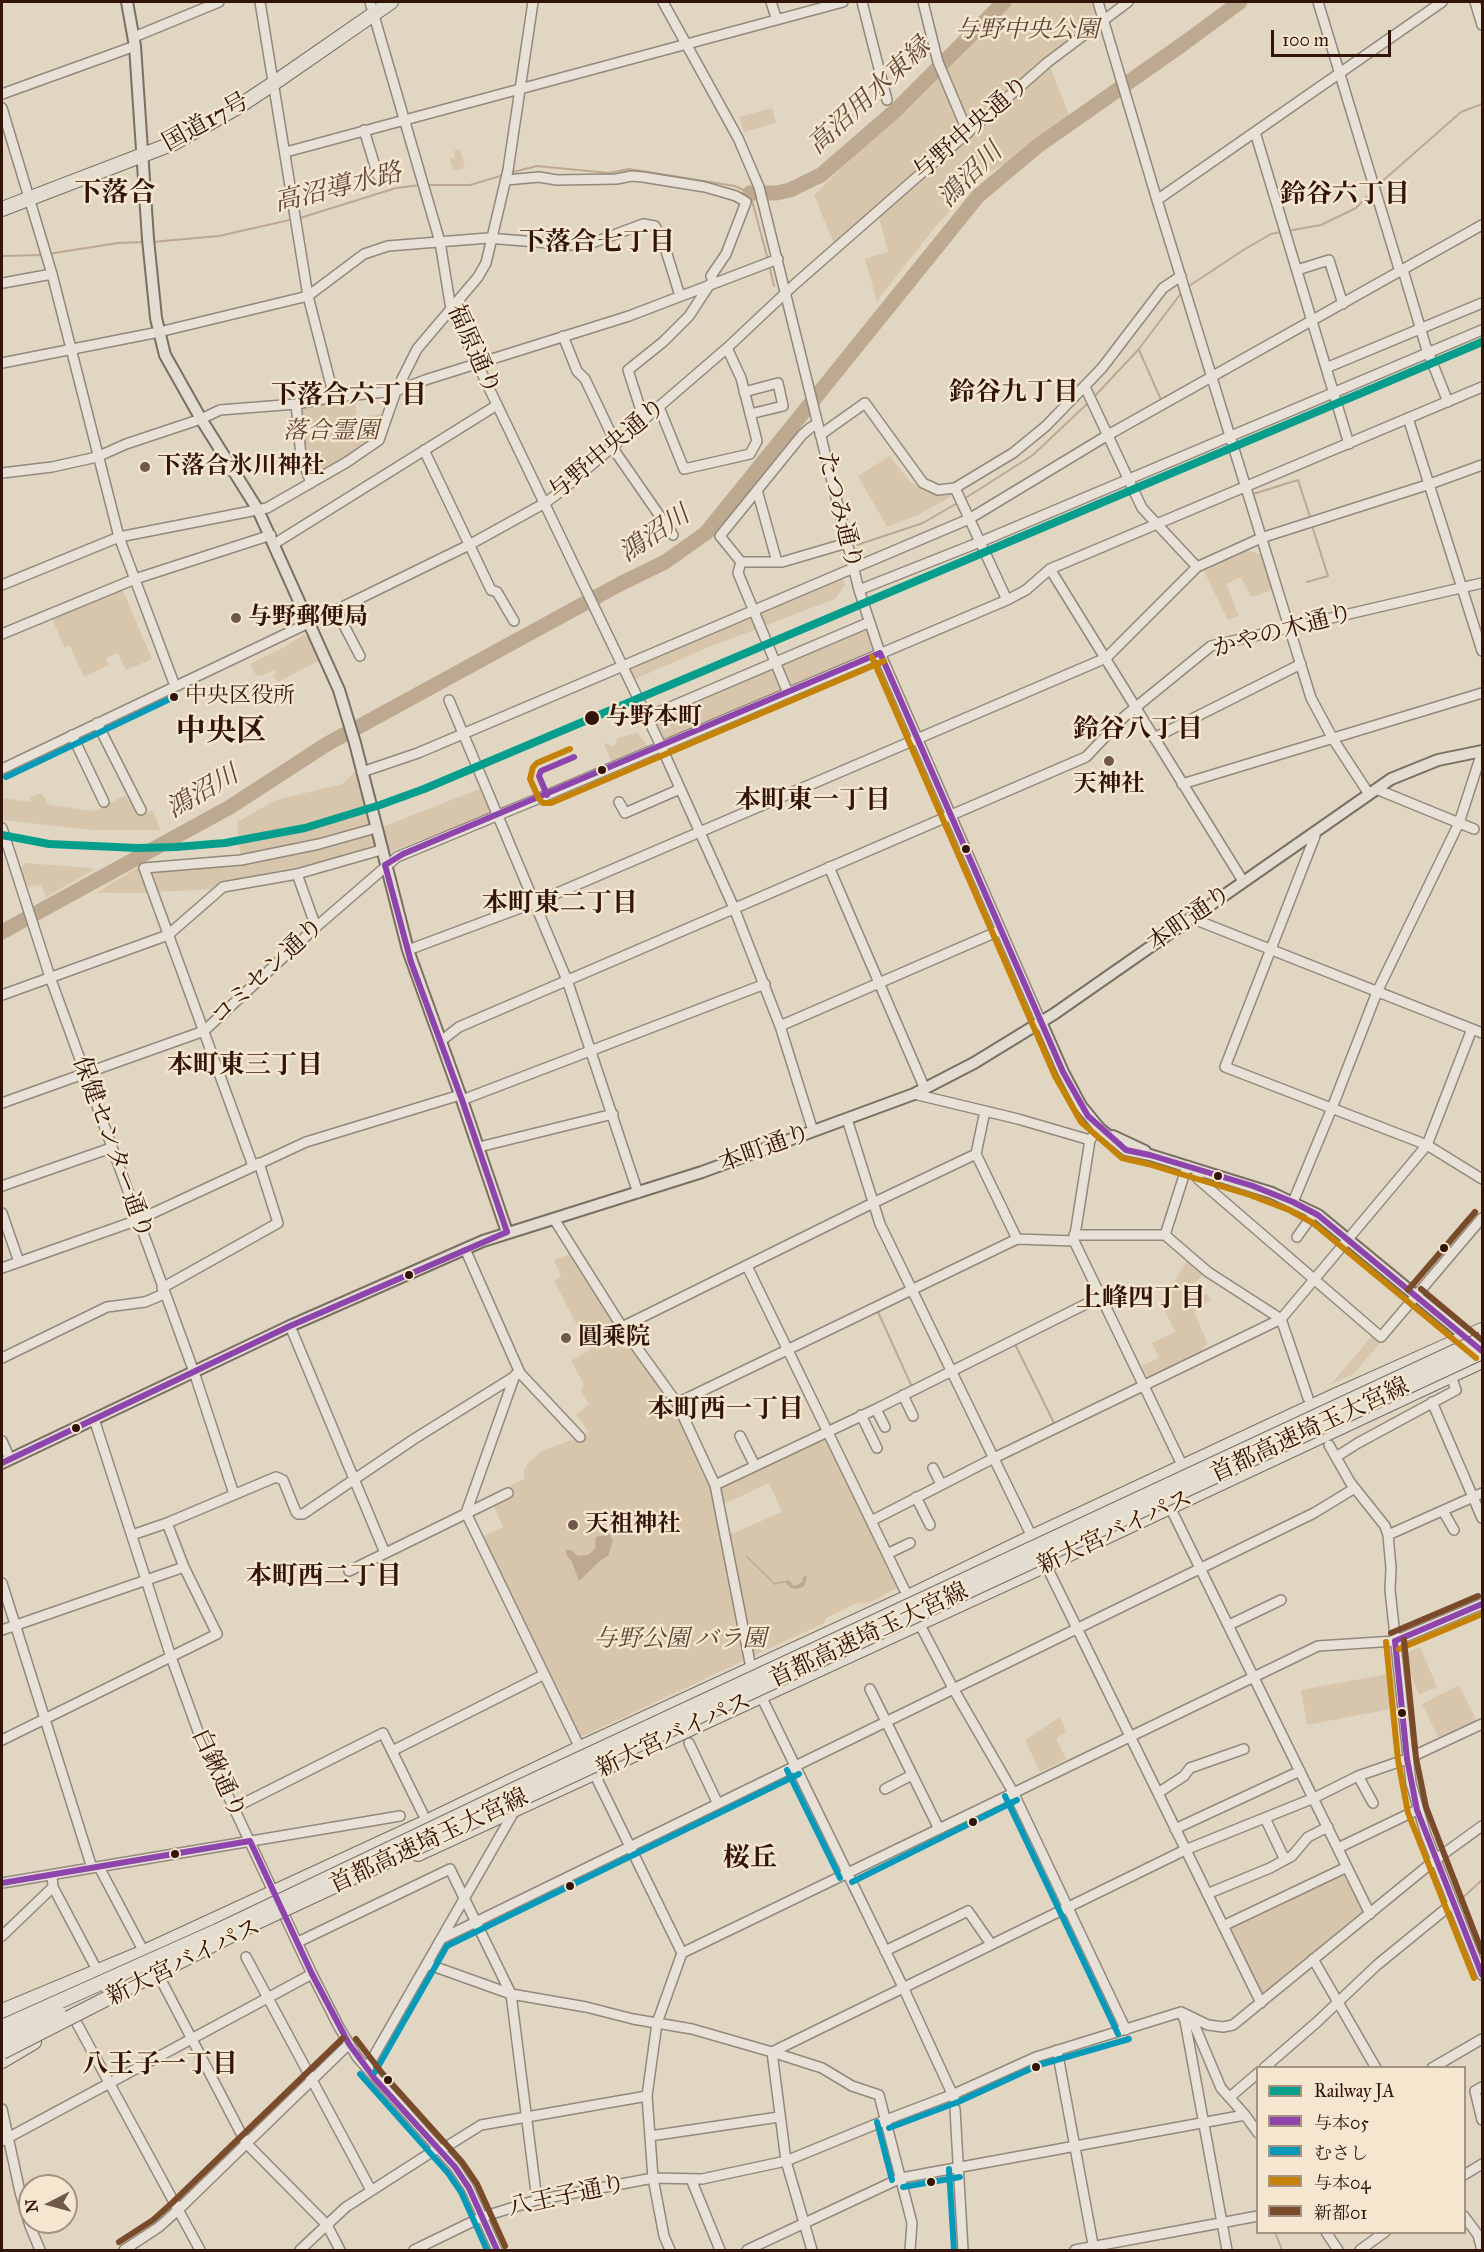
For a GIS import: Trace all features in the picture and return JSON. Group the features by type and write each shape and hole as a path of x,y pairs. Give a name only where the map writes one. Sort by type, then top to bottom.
{"highway":[{"name":"国道17号","path":"2,208 174,143 274,84 371,8 392,2"},
{"name":"新大宮バイパス","path":"2,2013 274,1893 580,1748 908,1598 1032,1537 1482,1329"},
{"name":"首都高速埼玉大宮線","path":"258,1916 1482,1339"},
{"name":"首都高速埼玉大宮線","path":"258,1916 1482,1352"},
{"name":"新大宮バイパス","path":"2,2061 77,2016 285,1914 1046,1565 1482,1361"},
{"path":"2,2013 199,1933 258,1916"},
{"path":"2,2027 165,1954 258,1916"},
{"path":"2,2038 258,1916"},
{"path":"2,2052 258,1916"},
{"path":"2,2027 60,2021 77,2016"}],"main road":[{"path":"127,2 134,41 149,242 159,332 165,355 201,419 258,510 339,690 348,715 408,950 507,1232"},
{"name":"本町通り","path":"6,1461 290,1326 465,1249 507,1232 639,1193 925,1089 975,1063 1041,1022 1391,779 1422,766 1482,751"},
{"name":"たつみ通り","path":"1041,1022 1073,1093 1099,1128 1110,1136 1129,1142 1150,1155 1253,1186 1314,1213 1482,1352"}],"street":[{"path":"2,94 134,41 219,2"},
{"path":"261,2 308,296 334,397"},
{"path":"2,585 119,537 267,508 379,440 396,391 417,349 482,272 493,238 506,176 533,2"},
{"name":"たつみ通り","path":"663,2 738,138 760,192 771,261 786,293 859,590 880,653 1041,1022"},
{"path":"771,2 777,20"},
{"path":"286,152 843,2"},
{"path":"862,2 887,100"},
{"path":"923,2 940,67 968,133"},
{"path":"1098,2 1311,699 1333,739 1372,792 1474,829"},
{"name":"与野中央通り","path":"2,769 336,610 469,544 545,503 727,348 786,293 1048,62 1128,2"},
{"path":"1318,2 1401,271 1422,329 1428,353 1448,402"},
{"path":"1157,200 1443,2"},
{"path":"1475,2 1482,26"},
{"name":"福原通り","path":"371,8 440,242 451,309 598,612 734,908 780,1026 813,1131"},
{"path":"2,108 52,274 119,537 175,686"},
{"path":"364,130 378,176"},
{"path":"1255,132 1349,444"},
{"path":"506,176 557,180 643,177 705,187 746,202 726,254 711,276 712,283 689,316 663,342 628,370 644,420"},
{"path":"2,363 159,332 308,296 364,254 388,246 493,238 584,246 643,224 655,226 663,241 681,296"},
{"path":"362,772 418,753 854,570 969,519 1108,435 1482,225"},
{"path":"1297,270 1329,260 1343,304"},
{"path":"2,473 52,467 97,457 220,410 296,404 334,397 396,391 476,363 629,316 771,261"},
{"path":"3,284 52,274"},
{"path":"820,435 865,403 923,483 938,490 957,492 1013,453 1046,426 1102,368 1163,288 1180,276"},
{"path":"1326,368 1482,303"},
{"path":"859,590 980,542 1482,330"},
{"path":"563,336 577,371 585,379 614,445 673,535"},
{"path":"659,407 684,469 750,454 757,441 741,378 727,348"},
{"path":"744,392 777,383 783,406 750,414"},
{"path":"1085,387 1142,508 1197,567"},
{"name":"コミセン通り","path":"2,1103 204,1031 385,865 403,854 1007,600 1026,590 1050,569 1482,387"},
{"path":"296,404 301,456 311,483"},
{"path":"2,634 135,579 273,539 497,405"},
{"path":"1408,418 1482,651"},
{"path":"741,562 720,536 816,421"},
{"path":"424,450 491,590 497,592 514,621"},
{"path":"408,950 534,903 1106,658 1197,567 1261,538 1482,465"},
{"path":"757,490 777,562"},
{"path":"957,492 1007,600"},
{"path":"741,562 782,562 847,543"},
{"path":"741,562 738,573 788,693"},
{"path":"1050,569 1243,881"},
{"name":"かやの木通り","path":"441,1041 459,1027 1086,757 1135,708 1211,646 1482,583"},
{"path":"336,610 360,656"},
{"path":"647,717 870,622"},
{"path":"1154,738 1301,664"},
{"path":"1182,784 1482,693"},
{"path":"449,700 567,980 639,1193"},
{"path":"98,723 141,810"},
{"path":"72,735 104,802"},
{"path":"1293,1202 1377,992 1459,823 1482,751"},
{"path":"619,802 625,813 680,789"},
{"path":"2,828 12,863 2,867"},
{"path":"2,1358 107,1307 145,1302 278,1223 144,868 241,860 319,844 376,828"},
{"path":"1314,832 1315,836 1225,1067 1427,1145 1482,1179"},
{"path":"2,995 168,935 223,887 297,874 381,850"},
{"name":"保健センター通り","path":"12,863 84,1073 194,1372 234,1494"},
{"path":"830,867 925,1089"},
{"path":"297,874 316,927"},
{"path":"1191,918 1482,1033"},
{"path":"780,1026 1001,930"},
{"path":"2,1268 138,1220 306,1142 461,1097 765,984"},
{"path":"871,1521 941,1484 1281,1319 1427,1145 1472,1029"},
{"path":"914,1094 1090,1140"},
{"path":"984,1111 976,1155 1017,1239"},
{"path":"478,1147 613,1114"},
{"path":"847,1119 880,1224 1261,2003"},
{"path":"1099,1128 1090,1140 1074,1238 1100,1297 1183,1467"},
{"path":"2,1186 111,1148"},
{"path":"622,1327 873,1203 976,1155"},
{"path":"1165,1235 1192,1168"},
{"path":"1192,1168 1198,1179 1381,1337 1482,1218"},
{"path":"2,1213 19,1262"},
{"path":"1297,1237 1314,1213"},
{"path":"554,1219 622,1327 677,1403 715,1485 752,1668"},
{"path":"677,1403 1017,1239 1165,1235 1208,1272 1281,1319 1308,1398"},
{"path":"465,1249 517,1374 580,1437"},
{"path":"747,1266 908,1598"},
{"path":"715,1485 827,1430 876,1409 1100,1297"},
{"path":"290,1326 385,1553"},
{"path":"132,1535 167,1523 276,1477 281,1478 296,1512 300,1514 517,1374"},
{"path":"517,1374 466,1514 580,1748"},
{"path":"1336,1457 1456,1390 1451,1376"},
{"path":"903,1395 913,1416"},
{"path":"1432,1402 1478,1495 1482,1518"},
{"path":"876,1409 885,1428"},
{"path":"861,1415 877,1448"},
{"name":"白鍬通り","path":"94,1419 146,1582 199,1734 312,1974 349,2044 367,2068 439,2149 468,2188 497,2250"},
{"path":"740,1436 755,1466"},
{"path":"2,1440 6,1461"},
{"path":"1329,1445 1355,1488 1385,1527 1388,1535 1395,1641 1407,1759 1417,1810 1482,1975"},
{"path":"933,1467 941,1484"},
{"path":"441,1939 1201,1569 1314,1513 1355,1488"},
{"path":"349,1571 507,1493"},
{"path":"1388,1535 1478,1495"},
{"path":"916,1497 930,1525"},
{"path":"1170,1507 1370,1914"},
{"path":"1443,1510 1454,1530"},
{"path":"2,1740 217,1634 184,1567 167,1523"},
{"path":"887,1554 910,1543"},
{"path":"2,1630 184,1567"},
{"path":"2,1583 96,1867 144,1952"},
{"path":"1228,1625 1281,1600"},
{"path":"681,1953 1318,1646 1395,1641 1482,1604"},
{"path":"919,1623 954,1690 1013,1792 1126,2030"},
{"path":"392,1751 543,1675"},
{"path":"870,1689 939,1829"},
{"path":"761,1696 903,1987 955,2101 963,2250"},
{"path":"772,2052 1185,1850 1314,1798 1358,1776 1407,1759 1482,1724"},
{"path":"234,1808 383,1733 423,1814"},
{"path":"689,1743 718,1804"},
{"path":"1158,1793 1184,1776 1190,1768 1244,1749"},
{"path":"1175,1828 1300,1771"},
{"path":"594,1773 681,1953 657,2023 647,2096 653,2178 664,2236 670,2250"},
{"path":"885,1789 912,1775"},
{"path":"1358,1776 1373,1803"},
{"path":"367,2068 515,1810"},
{"path":"1338,1848 1417,1810"},
{"path":"2,1880 52,1875 400,1816"},
{"path":"1265,1818 1285,1860"},
{"path":"1180,2012 1208,2025 1223,2027 1233,2025 1435,1860 1482,1826"},
{"path":"1207,1894 1285,1860 1292,1856 1308,1837 1328,1827"},
{"path":"1223,1926 1347,1867"},
{"path":"298,1942 450,1869 511,1994 537,2200"},
{"path":"52,1875 53,1887 97,1970"},
{"path":"2,1936 53,1887"},
{"path":"1265,2066 1317,2022 1337,2001 1453,1904"},
{"path":"885,1952 968,1911 990,1944"},
{"path":"246,1957 371,2190"},
{"path":"1313,1959 1373,2066"},
{"path":"427,1964 511,1994 692,2029 772,2052 822,2068 852,2086 879,2095 912,2223 910,2250"},
{"path":"5,2140 312,1974"},
{"path":"159,1976 246,2143 327,2225 340,2250"},
{"path":"1180,2012 1185,2021 1227,2250"},
{"name":"八王子通り","path":"414,2250 482,2217 537,2200 653,2178 702,2179 786,2161 886,2120 955,2101 1020,2064 1057,2050 1180,2012"},
{"path":"77,2016 109,2084 200,2250"},
{"path":"1191,2017 1221,2088 1256,2132"},
{"path":"1434,2066 1482,2039"},
{"path":"124,2250 159,2227 178,2210 349,2044"},
{"path":"1057,2050 1094,2249"},
{"path":"772,2052 786,2161 812,2250"},
{"path":"1230,2097 1256,2074"},
{"path":"1482,2087 1475,2091 1482,2120"},
{"path":"300,2250 346,2207 482,2125 647,2096"},
{"path":"2,2109 5,2140 30,2226 40,2250"},
{"path":"747,2250 901,2178 1245,2115"},
{"path":"650,2136 779,2117"},
{"path":"1466,2174 1482,2164"},
{"path":"691,2179 720,2250"},
{"path":"1075,2250 1094,2249 1256,2216"},
{"path":"1466,2219 1478,2235 1482,2250"},
{"path":"1327,2234 1338,2250"},
{"path":"1360,2250 1382,2234"}],"green space":[{"name":"与野中央公園","path":"1011,2 1093,2 1096,12 1048,62 1072,122 1027,155 980,176 932,231 877,301 865,259 888,252 878,213 836,249 814,195"},
{"path":"772,108 776,123 744,132 739,117"},
{"path":"460,149 465,168 453,171 450,159 455,157 454,151"},
{"name":"落合霊園","path":"355,399 357,418 382,414 375,437 353,454 314,477 312,476 304,455 299,406"},
{"path":"890,456 910,482 928,492 950,492 952,496 920,514 887,527 858,476"},
{"path":"1246,550 1263,555 1273,590 1251,597 1241,577 1226,584 1239,616 1228,620 1204,567"},
{"path":"842,576 845,585 835,599 704,649 633,680 629,667 749,616 760,616 762,611"},
{"path":"122,588 152,659 126,670 118,653 106,658 109,665 84,677 70,646 64,647 52,618"},
{"path":"865,629 874,651 872,653 665,740 652,718"},
{"path":"304,635 310,637 320,660 278,682 273,676 276,674 274,670 256,675 250,664"},
{"path":"637,733 649,747 612,763 604,744 613,747 618,738"},
{"path":"356,771 375,849 331,863 216,889 156,892 149,872 151,869 191,869 241,863 237,822 276,800 342,784"},
{"path":"482,788 491,813 387,853 380,828"},
{"path":"41,793 49,805 94,811 126,795 131,806 136,804 142,815 152,810 161,830 91,830 4,820 2,798 31,802 30,798"},
{"path":"25,863 92,868 93,870 46,897 41,885 26,887 20,869"},
{"path":"142,866 151,893 96,893 139,867"},
{"name":"与野公園 バラ園","path":"570,1254 639,1358 672,1403 712,1487 729,1535 782,1512 769,1483 722,1505 721,1486 825,1438 897,1588 867,1604 859,1602 826,1618 824,1623 579,1738 482,1537 503,1527 493,1505 509,1497 505,1488 524,1479 524,1470 529,1462 543,1450 589,1432 576,1415 589,1404 581,1391 584,1384 571,1361 590,1350 554,1281 561,1276 554,1260"},
{"path":"1188,1259 1203,1275 1193,1284 1203,1296 1207,1294 1211,1300 1194,1311 1208,1344 1202,1347 1203,1351 1148,1378 1142,1366 1159,1358 1152,1343 1175,1332 1161,1302"},
{"path":"1374,1334 1382,1341 1353,1374 1331,1384"},
{"path":"1420,1647 1437,1687 1419,1695 1402,1655"},
{"path":"1388,1674 1395,1708 1307,1725 1301,1690"},
{"path":"1459,1685 1476,1720 1439,1739 1422,1704"},
{"path":"1060,1717 1066,1732 1056,1738 1066,1759 1040,1772 1025,1740"},
{"path":"1345,1872 1366,1916 1260,1998 1227,1926"}],"shaded area":[{"path":"609,1534 613,1541 608,1556 579,1581 566,1550 571,1550 578,1556 588,1555 595,1549 596,1537"},
{"path":"746,1555 775,1583 789,1580 793,1585 797,1585 802,1582 803,1577 807,1576 806,1582 803,1587 797,1589 791,1588 785,1582 775,1585"}],"waterway":[{"name":"高沼用水東縁","path":"750,193 776,193 790,190 821,175 896,110 1004,2"},
{"name":"鴻沼川","path":"2,932 230,807 327,744 620,584 665,562 706,533 978,196 1039,145 1240,2"},
{"path":"1378,185 1461,112 1482,104"},
{"name":"高沼導水路","path":"509,173 537,166 609,173 629,169 735,186 750,193 768,260"},
{"name":"高沼導水路","path":"427,185 470,185 504,175"},
{"name":"高沼導水路","path":"300,218 396,188 421,185"},
{"path":"1287,231 1321,225 1356,208 1372,191"},
{"name":"高沼導水路","path":"152,242 219,236 294,219"},
{"path":"1186,288 1245,249 1271,234 1281,232"},
{"name":"高沼導水路","path":"48,254 118,243 143,242"},
{"name":"高沼導水路","path":"2,256 42,255"},
{"path":"769,265 774,286"},
{"path":"1093,398 1138,350 1182,292"},
{"path":"1139,350 1162,402"},
{"path":"964,499 1033,455 1089,402"},
{"path":"1253,494 1298,480 1311,520"},
{"path":"857,545 923,523 959,502"},
{"path":"1307,582 1328,576 1312,526"},
{"path":"878,1312 912,1387"},
{"path":"1015,1344 1055,1425"},
{"path":"1457,1903 1482,1880"},
{"path":"1372,1975 1407,1946"},
{"path":"1276,2234 1282,2250"}],"rail line":[{"name":"JA","path":"2,835 49,844 137,848 176,847 225,843 305,828 380,805 424,789 1482,342"}],"transit line":[{"name":"与本05","path":"880,653 1063,1072 1088,1116 1126,1150 1253,1186 1318,1215 1482,1351"},
{"name":"与本05","path":"385,865 403,854 880,653"},
{"name":"与本04","path":"872,657 1055,1076 1081,1122 1122,1158 1250,1195 1289,1210 1313,1223 1476,1358"},
{"name":"与本04","path":"570,749 537,763 533,767 530,779 543,803 551,803 884,661"},
{"name":"むさし","path":"6,777 174,697"},
{"name":"与本05","path":"547,795 539,776 541,771 574,757"},
{"name":"与本05","path":"385,865 411,962 462,1100 507,1232"},
{"name":"新都01","path":"1408,1290 1475,1212"},
{"name":"与本05","path":"2,1463 290,1326 507,1232"},
{"name":"新都01","path":"1421,1289 1482,1340"},
{"name":"新都01","path":"1391,1633 1478,1596"},
{"name":"与本05","path":"1395,1641 1482,1604"},
{"name":"与本04","path":"1399,1649 1482,1614"},
{"name":"新都01","path":"1404,1640 1416,1758 1426,1807 1482,1952"},
{"name":"与本05","path":"1395,1641 1407,1759 1417,1810 1482,1975"},
{"name":"与本04","path":"1386,1642 1398,1760 1408,1813 1474,1978"},
{"name":"むさし","path":"787,1770 840,1878"},
{"name":"むさし","path":"375,2072 447,1946 799,1774"},
{"name":"むさし","path":"1005,1796 1118,2034"},
{"name":"むさし","path":"852,1882 1017,1800"},
{"name":"与本05","path":"250,1841 312,1974 349,2044 375,2079 455,2167 469,2188 497,2250"},
{"name":"与本05","path":"2,1883 250,1841"},
{"name":"新都01","path":"119,2242 153,2220 172,2203 343,2038"},
{"name":"新都01","path":"356,2039 382,2073 462,2162 477,2184 505,2246"},
{"name":"むさし","path":"889,2128 958,2102 1039,2065 1129,2039"},
{"name":"むさし","path":"360,2074 448,2173 461,2192 487,2250"},
{"name":"むさし","path":"877,2122 892,2180"},
{"name":"むさし","path":"949,2169 954,2250"},
{"name":"むさし","path":"903,2187 960,2177"}],"place":[{"name":"下落合氷川神社","path":"145,467"},
{"name":"与野郵便局","path":"236,618"},
{"name":"中央区役所","path":"174,697"},
{"name":"与野本町","path":"592,718"},
{"name":"天神社","path":"1109,761"},
{"name":"圓乘院","path":"566,1338"},
{"name":"天祖神社","path":"573,1525"}],"district":[{"name":"下落合","path":"115,194"},
{"name":"鈴谷六丁目","path":"1345,196"},
{"name":"下落合七丁目","path":"597,244"},
{"name":"鈴谷九丁目","path":"1014,394"},
{"name":"下落合六丁目","path":"349,397"},
{"name":"鈴谷八丁目","path":"1138,731"},
{"name":"中央区","path":"221,733"},
{"name":"本町東一丁目","path":"813,802"},
{"name":"本町東二丁目","path":"560,905"},
{"name":"本町東三丁目","path":"245,1067"},
{"name":"上峰四丁目","path":"1141,1300"},
{"name":"本町西一丁目","path":"726,1411"},
{"name":"本町西二丁目","path":"324,1578"},
{"name":"桜丘","path":"750,1859"},
{"name":"八王子一丁目","path":"160,2066"}]}
